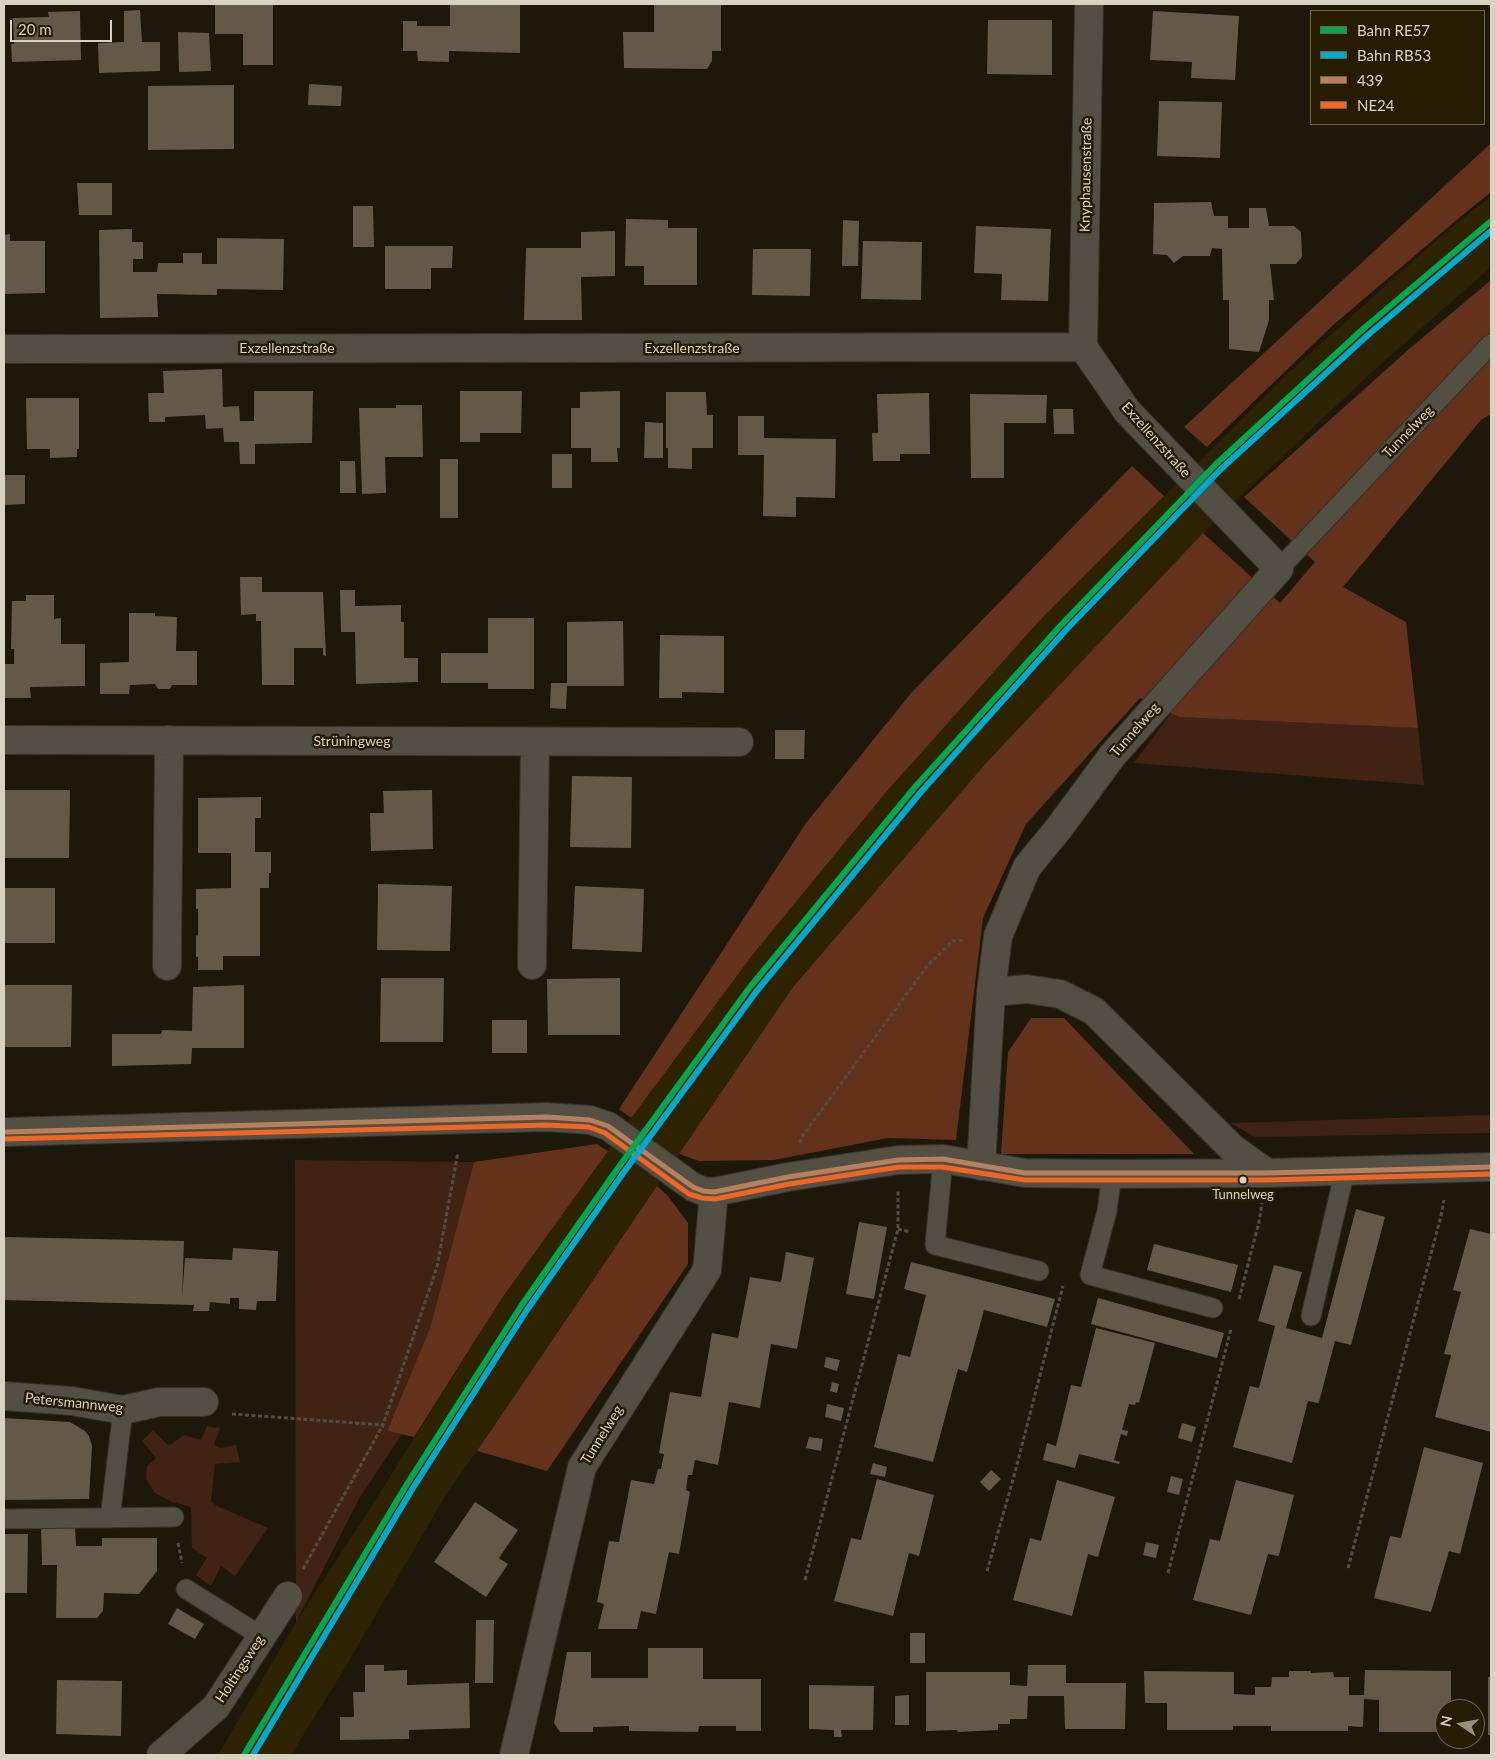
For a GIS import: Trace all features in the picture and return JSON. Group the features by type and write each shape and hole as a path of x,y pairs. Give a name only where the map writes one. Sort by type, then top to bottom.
{"street":[{"name":"Knyphausenstraße","path":"1083,347 1089,4"},
{"name":"Exzellenzstraße","path":"4,349 1083,347 1127,411 1279,569"},
{"name":"Tunnelweg","path":"980,1166 991,992 998,936 1026,867 1059,828 1112,756 1279,569"},
{"name":"Strüningweg","path":"4,740 739,742"},
{"path":"167,966 168,740"},
{"path":"532,965 535,742"},
{"path":"991,992 1027,989 1060,994 1094,1012 1232,1148 1267,1173"},
{"path":"4,1132 547,1117 590,1120 608,1126 693,1187 703,1191 714,1192 788,1177 898,1160 943,1160 1025,1173 1267,1173 1491,1167"},
{"name":"Tunnelweg","path":"514,1755 582,1467 707,1270 714,1192"},
{"name":"Petersmannweg","path":"4,1396 72,1402 123,1410 159,1402 204,1402"},
{"name":"Holtingsweg","path":"161,1755 216,1707 288,1596"}],"lane":[{"name":"Tunnelweg","path":"1279,569 1491,344"},
{"path":"943,1160 935,1245 1039,1271"},
{"path":"1311,1316 1345,1170"},
{"path":"1112,1174 1107,1211 1090,1274 1213,1308"},
{"path":"110,1518 123,1410"},
{"path":"4,1519 174,1517"},
{"path":"186,1589 261,1636"}],"path":[{"path":"788,1177 801,1138 928,965 953,941 998,936"},
{"path":"288,1596 383,1425 437,1267 464,1119"},
{"path":"805,1580 898,1230 898,1160"},
{"path":"1348,1568 1441,1216 1449,1167"},
{"path":"1237,1307 1259,1222 1267,1173"},
{"path":"987,1571 1014,1476 1065,1279"},
{"path":"1168,1573 1232,1326"},
{"path":"204,1402 235,1416 273,1416 383,1425"},
{"path":"174,1517 186,1589"}],"shaded area":[{"path":"1491,143 1491,192 1332,326 1207,447 1184,427"},
{"path":"1491,196 1491,267 1373,371 1224,512 987,762 793,987 447,1493 343,1671 291,1755 218,1755 296,1622 366,1515 502,1298 643,1100 754,953 887,791 1042,618 1286,375 1432,244"},
{"path":"1491,280 1491,414 1481,420 1343,587 1406,622 1418,728 1179,717 1140,698 1026,824 983,918 956,1140 888,1138 774,1160 699,1161 679,1154 793,987 987,762 1203,533 1280,603 1315,562 1244,497 1408,350"},
{"path":"1132,466 1164,496 1042,618 887,791 754,953 631,1118 619,1109 806,823 912,692"},
{"path":"1171,713 1179,717 1418,728 1424,785 1134,763"},
{"path":"1031,1018 1064,1018 1194,1154 1001,1154 1008,1052"},
{"path":"1491,1115 1491,1133 1255,1137 1230,1123"},
{"path":"597,1144 608,1151 502,1298 414,1437 387,1431 430,1328 474,1162"},
{"path":"295,1160 474,1162 430,1328 387,1431 402,1434 359,1499 296,1622"},
{"path":"657,1186 668,1196 688,1223 688,1264 547,1471 477,1451"},
{"path":"207,1426 220,1428 214,1445 221,1448 236,1445 240,1462 215,1464 211,1501 217,1506 268,1528 235,1576 221,1566 211,1586 196,1575 207,1558 192,1548 191,1507 172,1502 155,1493 146,1479 147,1466 156,1458 142,1441 153,1430 169,1446 184,1435 201,1440"}],"building":[{"path":"215,4 273,4 273,65 243,65 243,34 215,34"},
{"path":"450,4 520,4 520,53 449,51 449,62 418,61 417,51 403,51 403,21 417,21 417,26 450,26"},
{"path":"654,4 721,4 721,51 712,51 712,61 707,69 624,68 623,32 654,32"},
{"path":"140,10 142,42 160,42 160,71 99,73 98,43 124,42 124,11"},
{"path":"80,11 81,60 12,62 11,44 14,44 13,18 49,17 48,12"},
{"path":"1153,11 1239,16 1235,80 1191,78 1192,62 1150,60"},
{"path":"988,20 1052,20 1052,75 987,74"},
{"path":"178,32 209,33 211,71 179,72"},
{"path":"309,84 342,86 341,106 308,105"},
{"path":"234,85 234,149 148,150 148,86"},
{"path":"1159,101 1222,102 1220,158 1157,156"},
{"path":"77,183 112,183 112,215 79,215"},
{"path":"1211,202 1214,216 1228,216 1228,228 1249,228 1249,208 1266,208 1269,226 1294,226 1301,232 1302,257 1296,264 1270,264 1274,300 1269,300 1269,320 1259,352 1229,349 1229,300 1223,300 1222,249 1212,248 1210,256 1183,256 1174,263 1167,255 1153,254 1154,203"},
{"path":"353,206 373,206 374,247 353,247"},
{"path":"626,219 668,220 668,228 697,228 697,285 644,285 644,266 625,266"},
{"path":"843,220 859,221 858,266 842,266"},
{"path":"976,226 1051,229 1048,301 1001,300 1002,274 974,273"},
{"path":"132,229 132,242 143,242 143,259 133,259 133,272 157,272 158,263 183,263 183,253 202,253 202,264 217,264 217,238 284,239 283,290 217,289 217,295 157,294 158,317 100,318 99,230"},
{"path":"615,231 615,276 581,277 582,320 524,320 526,248 581,248 581,232"},
{"path":"10,234 10,241 45,241 45,293 4,294 4,235"},
{"path":"863,241 922,242 921,300 861,299"},
{"path":"385,246 453,246 452,268 431,268 431,289 385,289"},
{"path":"753,249 811,249 810,296 752,295"},
{"path":"222,369 223,407 239,406 240,421 254,421 254,391 313,391 312,443 255,444 255,464 240,464 239,442 224,442 223,428 206,429 205,415 165,417 165,422 149,422 148,393 164,393 163,371"},
{"path":"460,391 522,391 521,433 480,433 480,442 460,442"},
{"path":"620,391 620,448 617,448 618,462 591,462 591,448 571,448 571,408 580,408 580,392"},
{"path":"666,392 706,392 707,415 713,415 713,448 692,448 692,469 668,468"},
{"path":"929,393 930,454 900,454 900,461 873,461 872,433 878,433 877,394"},
{"path":"970,394 1047,395 1046,423 1004,423 1004,478 971,478"},
{"path":"26,398 79,398 79,449 77,449 77,457 50,458 50,449 27,449"},
{"path":"396,405 422,405 423,457 385,457 386,493 362,494 359,408 396,408"},
{"path":"1053,409 1073,409 1074,434 1054,434"},
{"path":"738,416 764,416 764,438 836,439 835,498 796,497 796,517 763,516 764,455 738,455"},
{"path":"645,422 663,423 663,458 644,458"},
{"path":"552,454 572,454 572,488 552,488"},
{"path":"440,459 458,459 458,518 440,518"},
{"path":"340,461 355,461 356,493 340,493"},
{"path":"4,475 25,475 25,504 4,505"},
{"path":"240,577 262,577 262,592 323,592 326,656 323,655 323,648 294,648 294,685 262,685 261,621 256,621 256,614 241,615"},
{"path":"340,590 355,590 355,606 401,605 401,622 404,622 404,658 418,658 418,682 356,684 355,632 341,632"},
{"path":"26,595 54,595 54,619 61,618 61,644 85,644 85,686 30,687 31,698 4,698 4,664 14,664 14,649 11,649 12,601 26,601"},
{"path":"129,613 155,613 155,616 177,617 176,651 197,651 197,685 172,685 170,689 158,689 155,684 130,685 129,694 100,694 100,663 129,662"},
{"path":"488,618 534,618 534,689 488,689 488,683 441,683 441,653 488,653"},
{"path":"623,621 624,686 567,686 566,709 550,708 551,683 567,683 567,622"},
{"path":"660,635 724,636 724,693 682,692 682,698 659,698"},
{"path":"775,730 805,730 804,759 775,759"},
{"path":"572,776 632,777 631,848 570,847"},
{"path":"4,790 70,790 69,858 4,858"},
{"path":"432,790 433,849 371,851 370,813 384,813 383,791"},
{"path":"261,797 261,818 255,818 255,852 271,852 271,873 269,873 269,888 260,888 260,956 223,956 223,970 198,970 198,957 196,957 198,909 196,909 196,889 231,888 231,853 198,853 198,798"},
{"path":"378,884 452,886 450,951 377,950"},
{"path":"575,886 644,889 642,952 572,949"},
{"path":"4,888 55,888 55,943 4,943"},
{"path":"381,978 444,978 443,1042 380,1042"},
{"path":"620,978 620,1035 548,1035 547,979"},
{"path":"4,985 72,985 71,1047 4,1047"},
{"path":"244,985 244,1048 192,1048 191,1064 112,1066 112,1034 161,1034 162,1030 192,1031 193,987"},
{"path":"492,1020 527,1020 527,1053 492,1053"},
{"path":"1356,1209 1385,1217 1351,1345 1335,1341 1319,1402 1308,1401 1292,1463 1233,1447 1250,1386 1259,1388 1275,1326 1258,1321 1274,1265 1302,1272 1286,1328 1322,1338"},
{"path":"859,1222 887,1227 874,1299 846,1294"},
{"path":"1470,1229 1491,1234 1491,1432 1435,1417 1451,1355 1444,1354 1461,1292 1453,1290"},
{"path":"4,1237 184,1241 182,1298 185,1258 232,1260 233,1248 278,1251 276,1301 257,1301 256,1310 239,1309 239,1298 230,1298 230,1304 210,1302 209,1311 193,1311 194,1305 4,1300"},
{"path":"1154,1244 1238,1265 1231,1292 1147,1270"},
{"path":"786,1252 814,1258 797,1349 771,1344 760,1408 729,1402 718,1465 695,1460 692,1475 688,1475 686,1490 690,1492 679,1554 669,1552 656,1614 641,1611 637,1629 598,1629 604,1604 597,1602 609,1541 619,1542 631,1480 654,1484 658,1469 661,1469 664,1454 659,1453 670,1392 701,1397 712,1333 738,1338 750,1277 781,1282"},
{"path":"911,1262 1055,1299 1047,1327 984,1310 967,1372 958,1369 933,1462 874,1447 898,1354 910,1357 926,1295 904,1289"},
{"path":"1098,1298 1224,1333 1217,1358 1091,1324"},
{"path":"1096,1328 1155,1343 1139,1403 1136,1402 1135,1405 1129,1404 1122,1430 1128,1431 1127,1436 1121,1434 1114,1460 1120,1462 1119,1464 1079,1454 1075,1468 1043,1460 1047,1443 1056,1446 1071,1385 1081,1387"},
{"path":"826,1357 840,1360 837,1371 824,1367"},
{"path":"832,1382 839,1384 837,1393 830,1391"},
{"path":"827,1404 844,1408 841,1421 825,1417"},
{"path":"4,1418 70,1422 85,1431 89,1436 92,1446 89,1499 4,1500"},
{"path":"1182,1423 1196,1427 1192,1442 1178,1438"},
{"path":"809,1437 823,1439 821,1451 806,1448"},
{"path":"1424,1447 1483,1463 1460,1554 1449,1551 1431,1612 1374,1598 1390,1536 1401,1538"},
{"path":"873,1463 887,1467 885,1477 870,1474"},
{"path":"991,1470 1001,1479 989,1491 980,1482"},
{"path":"1171,1476 1183,1479 1179,1495 1167,1492"},
{"path":"877,1479 934,1495 919,1556 909,1553 893,1616 834,1601 851,1538 861,1540"},
{"path":"1057,1480 1115,1497 1098,1557 1088,1554 1072,1616 1013,1600 1030,1538 1041,1541"},
{"path":"1236,1480 1294,1495 1279,1555 1268,1554 1251,1615 1193,1600 1210,1539 1220,1541"},
{"path":"475,1502 518,1530 499,1558 508,1564 486,1597 434,1562"},
{"path":"75,1526 76,1546 102,1546 102,1538 157,1538 157,1571 139,1594 104,1593 103,1611 97,1618 56,1618 57,1565 42,1565 41,1527"},
{"path":"4,1534 28,1534 27,1593 4,1593"},
{"path":"1146,1542 1159,1545 1156,1558 1143,1555"},
{"path":"177,1608 204,1624 195,1639 168,1624"},
{"path":"476,1620 494,1620 493,1683 475,1683"},
{"path":"910,1633 925,1633 925,1663 910,1663"},
{"path":"648,1648 703,1648 703,1679 761,1679 761,1731 736,1731 736,1726 699,1726 698,1732 629,1731 629,1726 593,1727 593,1732 560,1732 554,1723 567,1652 591,1652 591,1678 648,1678"},
{"path":"365,1665 384,1665 384,1671 407,1670 407,1685 469,1683 470,1728 409,1730 409,1739 340,1740 340,1717 354,1717 353,1692 365,1692"},
{"path":"1028,1665 1066,1665 1066,1683 1126,1683 1125,1729 1065,1729 1064,1696 1028,1696 1027,1719 1010,1719 1010,1724 998,1724 998,1730 926,1731 926,1672 1010,1672 1010,1685 1027,1686"},
{"path":"1365,1670 1451,1671 1451,1699 1435,1699 1435,1732 1379,1732 1379,1700 1364,1699 1363,1727 1348,1726 1348,1731 1271,1731 1271,1726 1233,1726 1233,1730 1167,1730 1167,1703 1145,1703 1144,1671 1234,1672 1234,1694 1255,1695 1255,1687 1271,1687 1272,1677 1289,1677 1289,1671 1333,1672 1334,1677 1349,1677 1349,1695 1364,1695"},
{"path":"1488,1677 1491,1677 1491,1735 1488,1735"},
{"path":"57,1680 122,1681 121,1736 56,1734"},
{"path":"809,1685 874,1686 873,1730 841,1730 842,1737 834,1737 834,1730 809,1729"},
{"path":"909,1695 909,1725 895,1725 895,1696"}],"rail line":[{"name":"RE57","path":"244,1755 407,1484 521,1306 618,1168 750,987 915,787 1061,625 1216,464 1363,329 1491,221"},
{"name":"RB53","path":"253,1755 413,1488 527,1310 624,1172 756,992 921,792 1066,630 1221,469 1368,335 1491,231"}],"transit line":[{"name":"439","path":"4,1132 547,1117 590,1120 608,1126 693,1187 703,1191 714,1192 788,1177 898,1160 943,1159 1025,1173 1267,1173 1491,1167"},
{"name":"NE24","path":"4,1139 547,1125 589,1127 605,1133 689,1194 715,1199 789,1184 899,1167 942,1167 1025,1180 1267,1180 1491,1174"}],"place":[{"name":"Tunnelweg","path":"1243,1180"}]}
